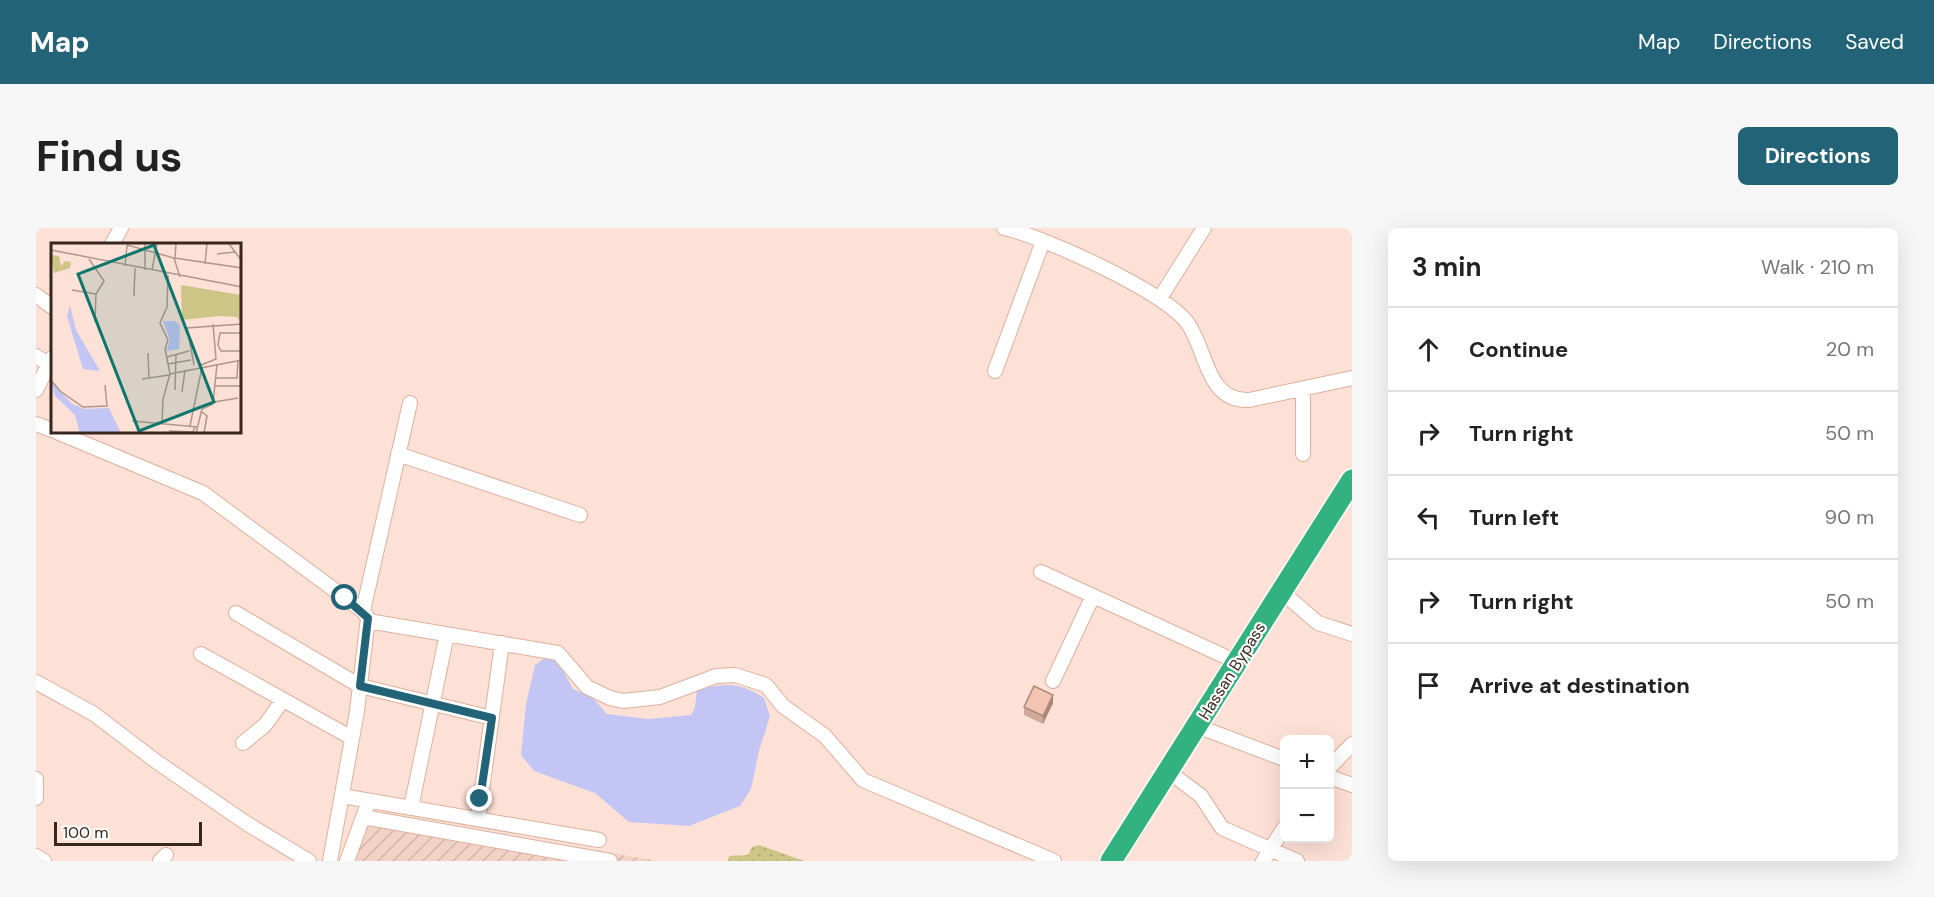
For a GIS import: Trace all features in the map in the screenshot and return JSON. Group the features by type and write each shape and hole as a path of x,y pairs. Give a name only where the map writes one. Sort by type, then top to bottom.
{"highway":[{"name":"Hassan Bypass","path":"1111,861 1352,480"}],"street":[{"path":"113,243 121,228"},
{"path":"1004,228 1043,241 1160,298 1191,327 1216,384 1223,393 1241,401 1352,378"},
{"path":"1160,298 1204,228"},
{"path":"995,371 1043,241"},
{"path":"36,295 51,306"},
{"path":"36,356 51,361 36,390"},
{"path":"1303,389 1303,454"},
{"path":"330,861 360,686 365,616 410,403"},
{"path":"36,424 51,430"},
{"path":"62,434 203,493 365,616 447,634 558,653 587,687 610,698 623,701 660,697 716,676 735,675 766,685 783,706 825,736 863,780 1054,861"},
{"path":"398,454 580,514"},
{"path":"1041,573 1237,662"},
{"path":"1282,592 1318,623 1352,634"},
{"path":"1053,681 1093,596"},
{"path":"236,614 360,686 492,718"},
{"path":"411,808 447,634"},
{"path":"478,819 502,643"},
{"path":"201,654 352,738"},
{"path":"36,681 94,714 167,769 309,861"},
{"path":"243,743 265,725 283,700"},
{"path":"1197,726 1280,757"},
{"path":"1334,762 1352,744"},
{"path":"1168,771 1202,796 1222,828 1266,855 1297,861"},
{"path":"36,778 36,798"},
{"path":"1334,779 1352,785"},
{"path":"342,796 599,840"},
{"path":"347,861 369,801"},
{"path":"363,817 610,861"},
{"path":"1266,855 1280,834"}],"shaded area":[{"path":"365,811 658,861 355,861"},
{"path":"759,845 804,861 728,861 729,856 748,855 752,847"}],"water":[{"path":"549,655 555,656 573,689 593,698 607,714 648,719 691,715 695,707 697,689 717,686 739,686 764,698 770,716 759,751 751,789 740,806 689,826 629,822 595,793 534,771 521,755 526,704 535,665"}],"building":[{"path":"1034,686 1053,695 1043,716 1024,707"}],"route":[{"path":"345,598 363,611 368,618 360,686 492,718 480,799"}]}
